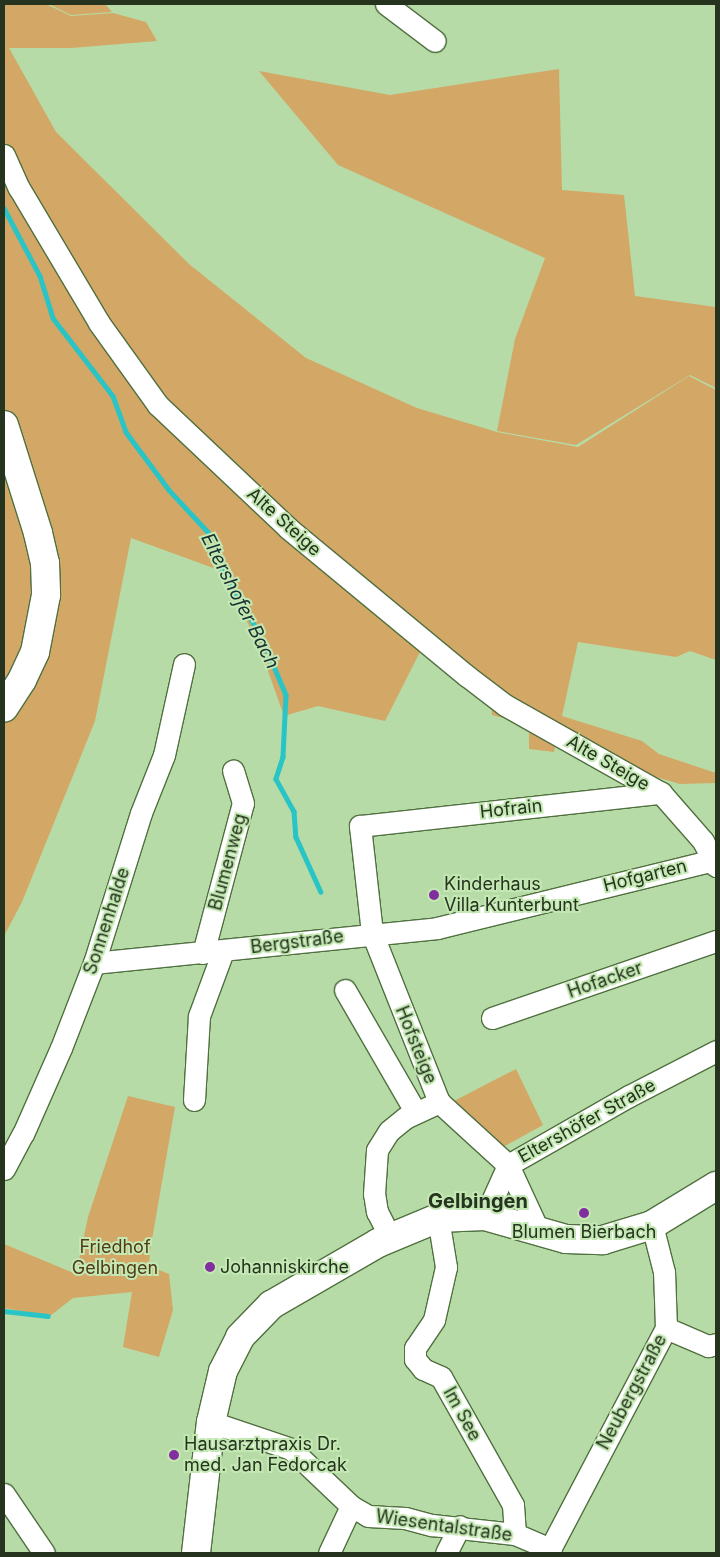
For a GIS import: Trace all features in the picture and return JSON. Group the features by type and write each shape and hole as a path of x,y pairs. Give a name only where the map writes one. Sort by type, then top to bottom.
{"main road":[{"path":"4,425 38,533 45,563 46,595 35,652 22,680 4,708"},
{"path":"196,1553 211,1422 223,1371 240,1336 254,1320 301,1286 390,1237 438,1218 485,1216 540,1232 577,1240 603,1240 652,1225 716,1186"}],"street":[{"path":"386,4 435,41"},
{"name":"Alte Steige","path":"4,154 20,188 99,323 158,405 288,528 467,676 505,705 661,793"},
{"name":"Sonnenhalde","path":"4,1169 23,1134 61,1048 94,963 141,813 164,755 184,664"},
{"name":"Blumenweg","path":"213,952 244,803 233,771"},
{"path":"661,793 703,841 714,863"},
{"name":"Hofrain","path":"360,826 661,793"},
{"name":"Hofsteige","path":"360,826 372,933 439,1102 508,1166 536,1219 540,1232"},
{"name":"Hofgarten","path":"372,933 437,928 714,863"},
{"name":"Bergstraße","path":"94,963 213,952 372,933"},
{"name":"Hofacker","path":"492,1018 716,941"},
{"path":"194,1100 199,1016 213,952"},
{"path":"345,990 415,1111"},
{"name":"Eltershöfer Straße","path":"485,1216 508,1166 630,1096 716,1051"},
{"path":"390,1237 377,1212 373,1186 378,1150 389,1131 415,1111 439,1102"},
{"name":"Im See","path":"438,1218 446,1268 434,1320 415,1348 415,1359 424,1369 441,1377 512,1505 515,1534"},
{"name":"Neubergstraße","path":"550,1551 666,1328 664,1272 652,1225"},
{"path":"666,1328 708,1346 716,1344"},
{"name":"Wiesentalstraße","path":"211,1422 291,1449 351,1506 368,1516 515,1534 550,1551"},
{"path":"4,1494 44,1553"},
{"path":"329,1553 351,1506"},
{"path":"446,1553 460,1526"}],"green space":[{"path":"4,4 46,4 71,16 113,13 146,22 157,41 71,48 9,48 56,132 189,264 306,358 417,408 497,432 578,447 689,376 716,390 716,660 690,651 676,657 578,642 562,716 642,741 659,754 716,773 716,783 680,784 656,777 559,728 554,752 529,749 529,725 492,715 491,699 421,650 385,721 318,706 284,716 257,640 219,570 131,538 95,721 22,902 4,936"},
{"path":"49,4 105,4 112,12 71,15"},
{"path":"559,69 562,190 624,195 635,296 716,307 716,388 690,375 576,445 497,431 515,339 545,258 338,165 259,71 390,95"},
{"path":"516,1069 543,1125 503,1147 454,1101"},
{"name":"Friedhof Gelbingen","path":"128,1096 175,1107 149,1266 169,1274 173,1310 159,1357 123,1347 132,1292 73,1298 50,1316 4,1308 4,1244 76,1274 88,1217"}],"waterway":[{"name":"Eltershofer Bach","path":"4,208 40,276 53,318 113,396 126,432 169,490 208,532 223,572 261,636 286,695 283,757 276,779 294,811 296,837 321,892"},
{"path":"4,1311 48,1316"}],"place":[{"name":"Kinderhaus Villa Kunterbunt","path":"434,895"},
{"name":"Blumen Bierbach","path":"584,1213"},
{"name":"Johanniskirche","path":"210,1267"},
{"name":"Hausarztpraxis Dr. med. Jan Fedorcak","path":"174,1455"}],"district":[{"name":"Gelbingen","path":"478,1201"}]}
